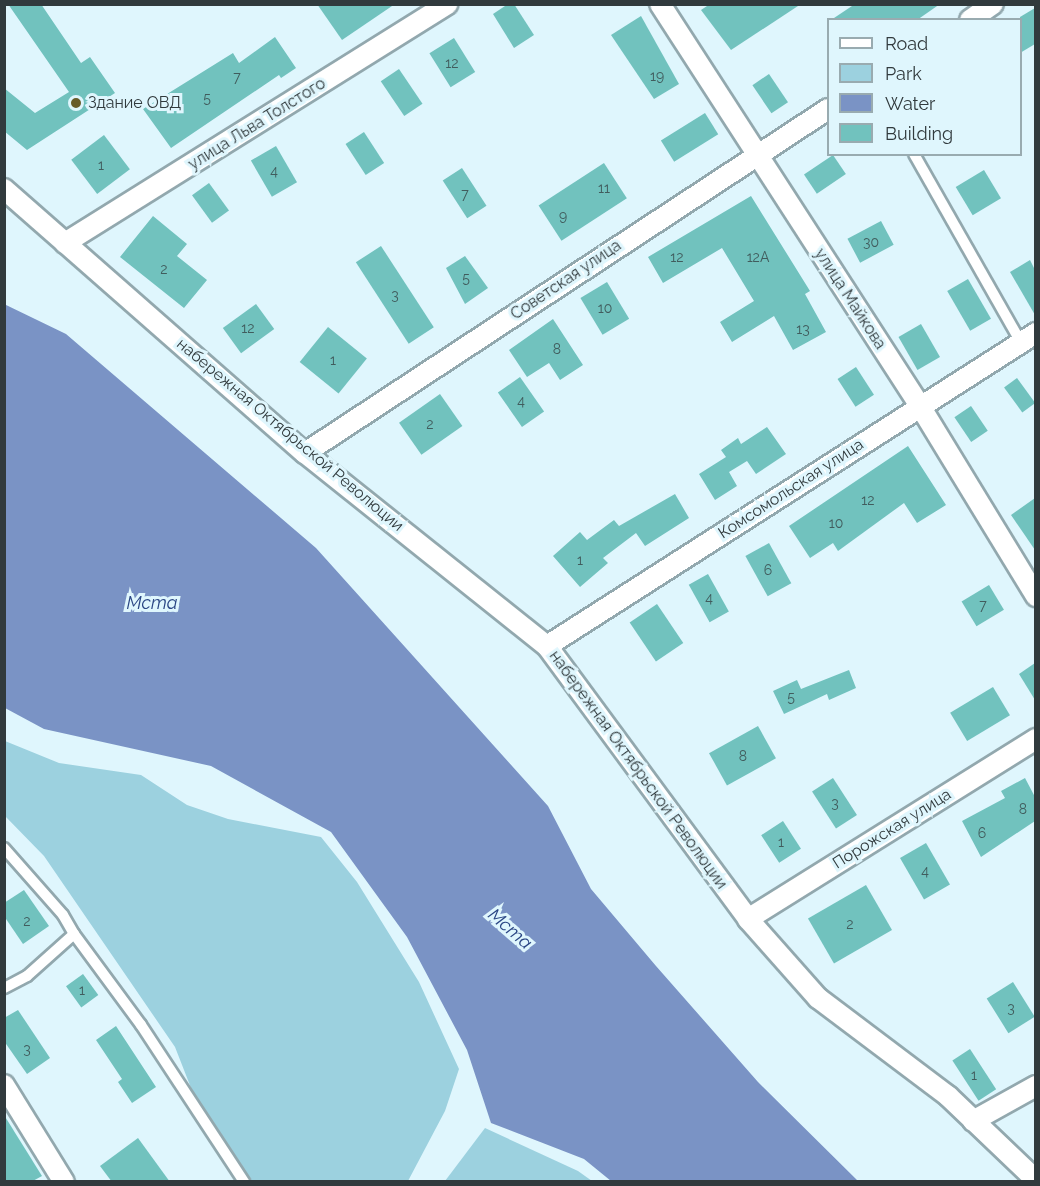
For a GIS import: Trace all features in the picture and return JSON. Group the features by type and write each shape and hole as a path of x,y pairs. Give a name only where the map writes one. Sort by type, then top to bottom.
{"street":[{"name":"улица Льва Толстого","path":"65,243 448,4"},
{"name":"улица Майкова","path":"660,4 920,406 1035,596"},
{"path":"973,18 993,4"},
{"name":"Советская улица","path":"305,453 755,154 827,110"},
{"name":"набережная Октябрьской Революции","path":"4,189 305,453 547,646 748,920 818,998 948,1096 1035,1180"},
{"name":"Комсомольская улица","path":"547,646 1028,338"},
{"name":"Порожская улица","path":"748,920 1035,740"},
{"path":"4,1084 64,1182"},
{"path":"973,1121 1035,1086"}],"lane":[{"path":"915,156 1028,338"},
{"path":"4,848 63,915 74,934 141,1025 244,1182"},
{"path":"4,988 27,976 74,934"}],"green space":[{"path":"5,741 59,763 141,775 187,805 228,819 321,837 357,882 419,982 459,1069 445,1111 408,1181 247,1181 209,1134 175,1047 44,856 5,816"},
{"path":"485,1128 578,1171 592,1181 445,1181"}],"water":[{"name":"Мста","path":"4,304 66,334 316,548 548,806 591,889 656,966 758,1082 858,1181 611,1181 584,1159 491,1123 467,1050 407,937 331,832 211,766 44,729 5,708"}],"building":[{"name":"Здание ОВД","path":"8,4 41,4 81,63 90,57 115,93 27,150 4,131 4,88 35,113 69,92"},
{"path":"317,4 395,4 342,40"},
{"path":"508,4 514,4 534,35 514,48 493,14"},
{"path":"710,4 801,4 731,50 701,10"},
{"path":"855,4 940,4 920,18 834,18"},
{"path":"1035,8 1035,44 1022,52 1022,18 1020,17"},
{"path":"641,16 679,84 654,99 611,35"},
{"path":"275,37 296,68 281,78 279,75 171,148 143,109 233,53 239,63"},
{"path":"454,38 475,72 451,87 429,53"},
{"path":"399,69 422,104 404,116 381,81"},
{"path":"769,74 788,102 771,113 752,85"},
{"path":"705,113 718,134 674,162 661,141"},
{"path":"364,132 384,163 366,175 346,144"},
{"path":"104,135 130,169 97,194 71,160"},
{"path":"276,146 297,182 272,197 251,160"},
{"path":"834,156 846,174 817,194 804,175"},
{"path":"604,163 627,198 561,241 539,205"},
{"path":"462,168 487,206 467,218 443,181"},
{"path":"984,170 1001,198 973,215 956,187"},
{"path":"209,183 229,211 212,223 192,195"},
{"path":"751,196 810,291 805,294 826,332 793,350 774,316 732,342 720,322 754,301 722,248 663,283 648,257"},
{"path":"153,216 187,244 177,256 207,280 184,308 120,257"},
{"path":"881,221 894,245 860,263 847,239"},
{"path":"381,246 434,327 409,344 356,262"},
{"path":"465,256 488,288 465,304 446,268"},
{"path":"1030,260 1035,270 1035,315 1010,272"},
{"path":"968,279 991,319 970,331 947,291"},
{"path":"607,282 629,319 603,335 580,298"},
{"path":"256,304 274,329 241,353 223,328"},
{"path":"553,319 583,365 560,380 549,363 527,377 509,350"},
{"path":"921,324 940,357 917,370 898,337"},
{"path":"328,327 367,358 339,393 300,362"},
{"path":"856,367 874,395 856,407 838,379"},
{"path":"520,377 544,411 522,427 498,392"},
{"path":"1017,378 1035,403 1022,412 1004,387"},
{"path":"440,394 462,426 421,455 399,423"},
{"path":"971,406 988,431 971,442 954,417"},
{"path":"767,427 786,454 756,474 747,461 729,472 737,486 715,500 699,474 726,457 721,450 738,438 741,444"},
{"path":"908,446 946,505 917,523 904,503 838,551 833,543 810,558 789,526"},
{"path":"675,494 689,518 645,546 636,533 603,558 608,563 580,587 553,556 580,532 587,540 614,520 619,526"},
{"path":"1035,498 1035,550 1011,515"},
{"path":"769,543 791,583 768,596 745,556"},
{"path":"708,574 729,612 710,622 689,585"},
{"path":"989,585 1004,610 977,626 962,601"},
{"path":"657,604 683,643 656,661 630,622"},
{"path":"1035,663 1035,700 1019,674"},
{"path":"849,670 856,688 829,700 827,694 784,714 773,691 797,680 801,689"},
{"path":"993,687 1010,715 967,741 950,713"},
{"path":"758,726 776,758 727,786 709,753"},
{"path":"833,778 857,815 836,829 812,792"},
{"path":"1025,778 1035,797 1035,821 981,857 962,821 1005,798 1001,791"},
{"path":"783,821 801,849 779,863 761,835"},
{"path":"926,843 950,885 924,900 900,858"},
{"path":"866,885 892,930 834,964 808,919"},
{"path":"24,890 49,926 23,944 4,916 4,903"},
{"path":"83,974 98,995 81,1007 66,986"},
{"path":"1013,982 1035,1017 1008,1033 987,998"},
{"path":"18,1010 50,1058 27,1074 4,1041 4,1018"},
{"path":"116,1026 156,1087 132,1103 118,1082 122,1079 96,1040"},
{"path":"970,1049 996,1089 979,1101 952,1060"},
{"path":"4,1115 42,1176 31,1182 4,1182"},
{"path":"138,1138 170,1182 112,1182 100,1166"}],"place":[{"name":"Здание ОВД","path":"76,103"}]}
